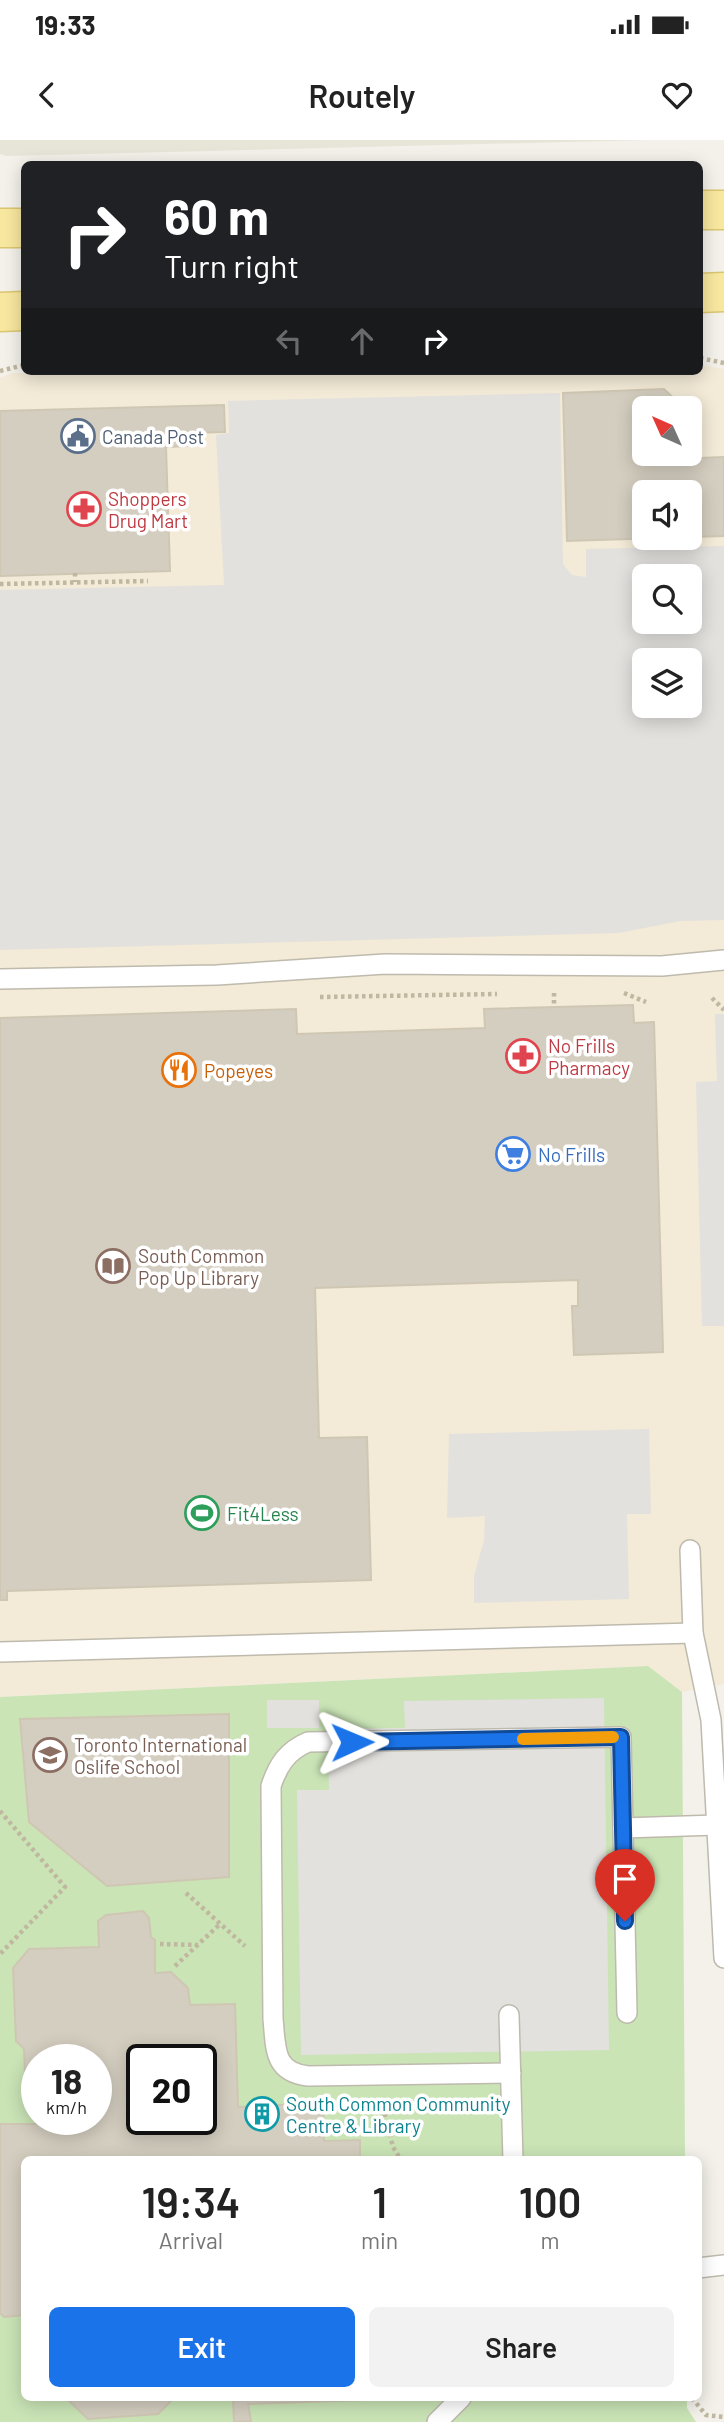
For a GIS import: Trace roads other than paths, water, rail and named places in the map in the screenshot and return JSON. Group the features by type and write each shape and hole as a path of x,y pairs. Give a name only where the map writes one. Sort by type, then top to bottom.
{"main road":[{"path":"703,210 724,210"},
{"path":"0,228 21,228"},
{"path":"703,293 724,292"}],"lane":[{"path":"0,979 231,974 385,964 662,966 724,960"},
{"path":"690,1550 693,1633 717,1720 717,1825 724,1958"},
{"path":"0,1652 693,1633"},
{"path":"511,2073 308,2076 296,2075 285,2068 278,2058 272,1969 271,1786 283,1759 294,1748 308,1742 621,1737 627,2012"},
{"path":"623,1828 717,1825"},
{"path":"509,2015 513,2156"},
{"path":"702,2268 724,2265"},
{"path":"437,2422 458,2401"}],"place":[{"name":"Canada Post","path":"78,436"},
{"name":"Shoppers Drug Mart","path":"84,509"},
{"name":"No Frills Pharmacy","path":"523,1056"},
{"name":"Popeyes","path":"179,1070"},
{"name":"No Frills","path":"513,1154"},
{"name":"South Common Pop Up Library","path":"113,1266"},
{"name":"Fit4Less","path":"202,1513"},
{"name":"Toronto International Oslife School","path":"50,1755"},
{"name":"South Common Community Centre & Library","path":"262,2114"}]}
